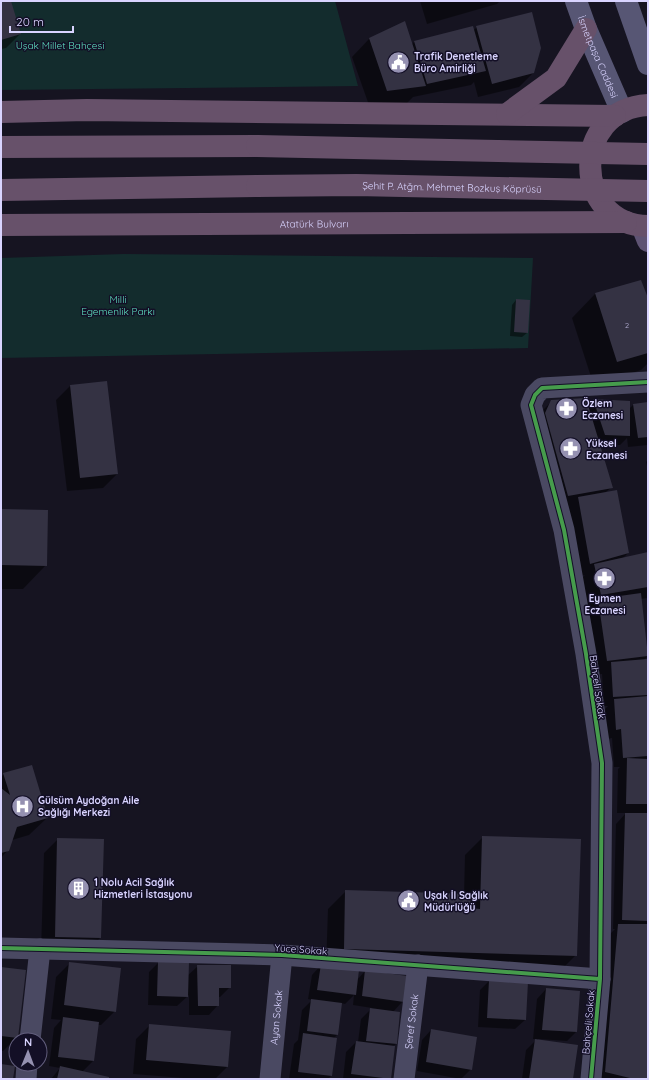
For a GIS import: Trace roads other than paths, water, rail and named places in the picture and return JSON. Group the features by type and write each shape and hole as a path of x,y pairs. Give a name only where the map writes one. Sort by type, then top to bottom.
{"highway":[{"path":"507,114 556,78 586,29"},
{"path":"641,229 615,216 605,207 592,185 589,160 592,147 597,136 605,125 618,114 632,108 648,105"},
{"path":"1,112 86,110 618,114"},
{"path":"1,147 258,146 648,154"},
{"name":"Şehit P. Atğm. Mehmet Bozkuş Köprüsü","path":"1,190 356,185 648,191"},
{"name":"Atatürk Bulvarı","path":"1,225 641,229"}],"main road":[{"name":"İsmetpaşa Caddesi","path":"576,1 618,114"},
{"path":"626,1 648,64"}],"street":[{"name":"Bahçeli Sokak","path":"591,1079 600,979 602,763 586,654 564,530 531,405 535,395 542,388 648,382"},
{"name":"Yüce Sokak","path":"1,948 282,955 600,979"},
{"path":"31,1032 40,949"},
{"name":"Ayan Sokak","path":"270,1079 282,955"},
{"name":"Şeref Sokak","path":"404,1079 418,965"}],"place":[{"name":"Trafik Denetleme Büro Amirliği","path":"398,62"},
{"name":"Özlem Eczanesi","path":"567,409"},
{"name":"Yüksel Eczanesi","path":"570,449"},
{"name":"Eymen Eczanesi","path":"605,578"},
{"name":"Gülsüm Aydoğan Aile Sağlığı Merkezi","path":"23,806"},
{"name":"1 Nolu Acil Sağlık Hizmetleri İstasyonu","path":"79,888"},
{"name":"Uşak İl Sağlık Müdürlüğü","path":"408,901"}],"park label":[{"name":"Uşak Millet Bahçesi","path":"60,45"},
{"name":"Milli Egemenlik Parkı","path":"118,304"}]}
